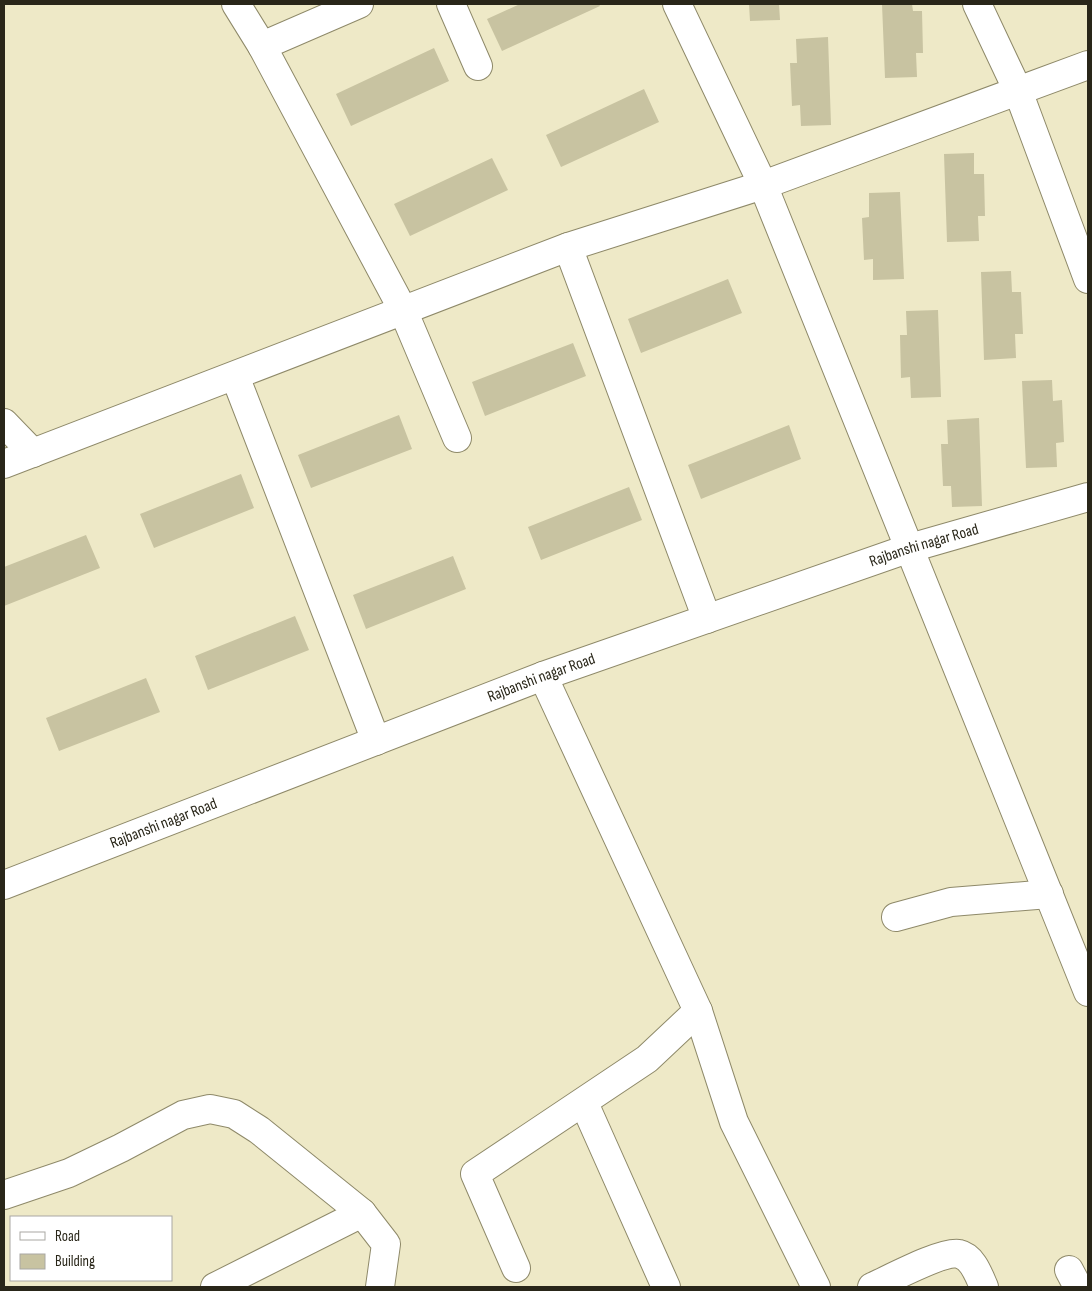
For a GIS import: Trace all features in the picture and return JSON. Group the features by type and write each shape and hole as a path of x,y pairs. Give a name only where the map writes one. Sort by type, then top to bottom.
{"street":[{"path":"236,4 262,46 403,310 457,438"},
{"path":"262,46 359,4"},
{"path":"451,4 478,66"},
{"path":"677,4 762,185 1088,992"},
{"path":"977,4 1018,91 1088,279"},
{"path":"4,464 568,247 762,185 1088,65"},
{"path":"568,247 707,619"},
{"path":"235,376 376,741"},
{"path":"4,423 33,453"},
{"name":"Rajbanshi nagar Road","path":"4,886 543,676 910,548 1088,497"},
{"path":"543,676 698,1011 734,1122 816,1287"},
{"path":"896,917 951,902 1049,894"},
{"path":"516,1268 475,1174 584,1103 646,1059 698,1011"},
{"path":"584,1103 666,1287"},
{"path":"4,1195 69,1173 183,1115 210,1110 234,1114 259,1130 362,1213 386,1244 380,1287"},
{"path":"215,1287 362,1213"},
{"path":"872,1287 935,1258 959,1254 968,1258 984,1287"}],"building":[{"path":"520,4 599,4 600,6 502,51 487,19"},
{"path":"749,4 779,4 780,20 750,21"},
{"path":"882,4 912,4 913,11 922,11 923,53 916,53 917,77 885,78"},
{"path":"828,37 831,125 801,126 800,105 792,106 790,63 797,63 796,39"},
{"path":"434,48 449,81 351,126 336,94"},
{"path":"644,89 659,122 561,167 546,135"},
{"path":"974,153 974,174 984,174 985,216 978,216 979,241 947,242 944,154"},
{"path":"492,158 508,190 410,236 394,204"},
{"path":"900,192 904,279 873,280 873,259 864,260 862,218 869,217 869,193"},
{"path":"1011,271 1012,292 1021,292 1023,334 1015,334 1016,358 984,360 981,272"},
{"path":"728,279 742,313 641,353 628,319"},
{"path":"938,310 941,397 911,398 910,377 901,378 900,335 907,335 906,311"},
{"path":"573,343 586,376 485,416 472,382"},
{"path":"1052,380 1053,401 1062,400 1064,442 1056,443 1057,467 1026,468 1022,381"},
{"path":"399,415 412,449 311,488 298,455"},
{"path":"979,418 982,506 952,507 951,486 943,486 941,444 948,444 947,420"},
{"path":"789,425 801,459 701,499 688,465"},
{"path":"241,474 254,508 154,548 140,514"},
{"path":"629,487 642,520 541,560 528,527"},
{"path":"86,535 100,568 4,606 4,567"},
{"path":"453,556 466,589 366,629 353,595"},
{"path":"295,616 309,650 208,690 195,656"},
{"path":"146,678 160,712 59,751 46,718"}]}
